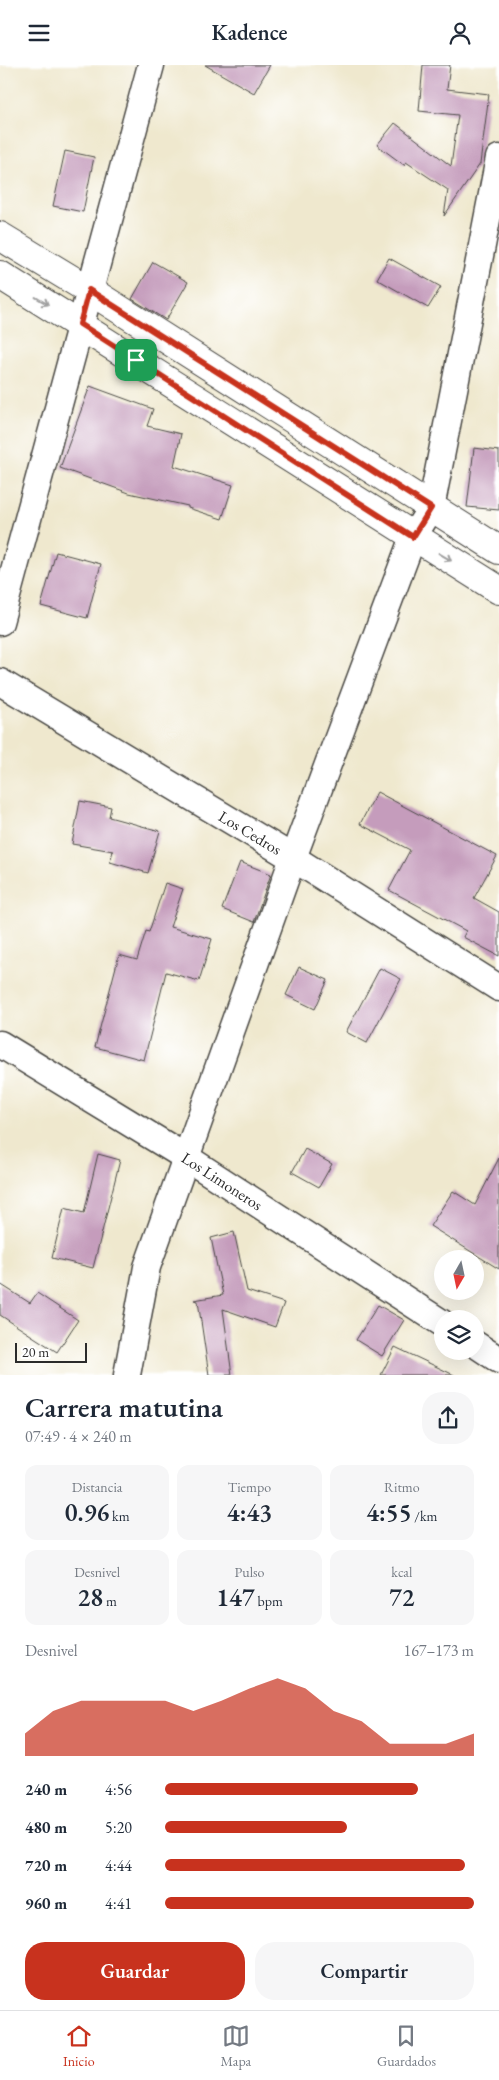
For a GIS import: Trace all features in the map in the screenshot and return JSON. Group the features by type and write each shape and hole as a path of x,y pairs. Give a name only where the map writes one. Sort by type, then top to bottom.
{"main road":[{"path":"0,236 89,290 499,550"},
{"path":"0,275 499,590"}],"street":[{"path":"0,622 150,65"},
{"path":"126,1375 147,1267 293,857 413,537 431,508 499,158"},
{"name":"Los Cedros","path":"0,682 293,857 499,988"},
{"name":"Los Limoneros","path":"0,1043 187,1158 434,1318"},
{"path":"484,1350 499,1359"}],"building":[{"path":"205,65 270,65 254,93"},
{"path":"423,65 450,65 447,89 489,94 480,164 444,216 448,190 406,162 404,165 377,145 395,123 451,166 458,115 419,111"},
{"path":"65,151 94,157 83,212 53,206"},
{"path":"389,258 441,287 428,308 377,279"},
{"path":"153,262 188,282 166,320 132,299"},
{"path":"90,386 153,409 147,426 181,434 174,466 233,485 222,519 188,508 188,506 129,493 60,468"},
{"path":"474,448 499,451 499,510 467,507"},
{"path":"56,552 101,564 87,618 41,606"},
{"path":"377,792 497,856 474,898 499,912 499,956 463,937 466,931 389,890 410,850 360,824"},
{"path":"80,801 111,807 109,817 160,831 148,873 110,862 113,851 72,844"},
{"path":"240,862 271,874 254,922 222,909"},
{"path":"165,883 183,889 170,927 212,939 199,981 166,972 144,1060 95,1047 119,955 137,960 146,931 149,932"},
{"path":"299,967 328,980 315,1009 286,995"},
{"path":"380,968 401,979 367,1043 346,1032"},
{"path":"305,1149 332,1164 319,1187 292,1172"},
{"path":"98,1154 120,1160 93,1268 52,1258 64,1208 84,1213"},
{"path":"499,1158 499,1269 484,1260 484,1250 469,1250 430,1226 453,1191 475,1205"},
{"path":"234,1232 247,1291 284,1303 275,1327 223,1309 232,1375 209,1375 198,1301 194,1300 223,1295 211,1238"},
{"path":"0,1284 30,1303 37,1293 78,1320 57,1352 0,1315"},
{"path":"378,1305 404,1320 382,1356 356,1340"},
{"path":"395,1347 454,1375 381,1375"}],"route":[{"path":"89,290 431,508 413,537 136,360 80,324 89,290"}]}
